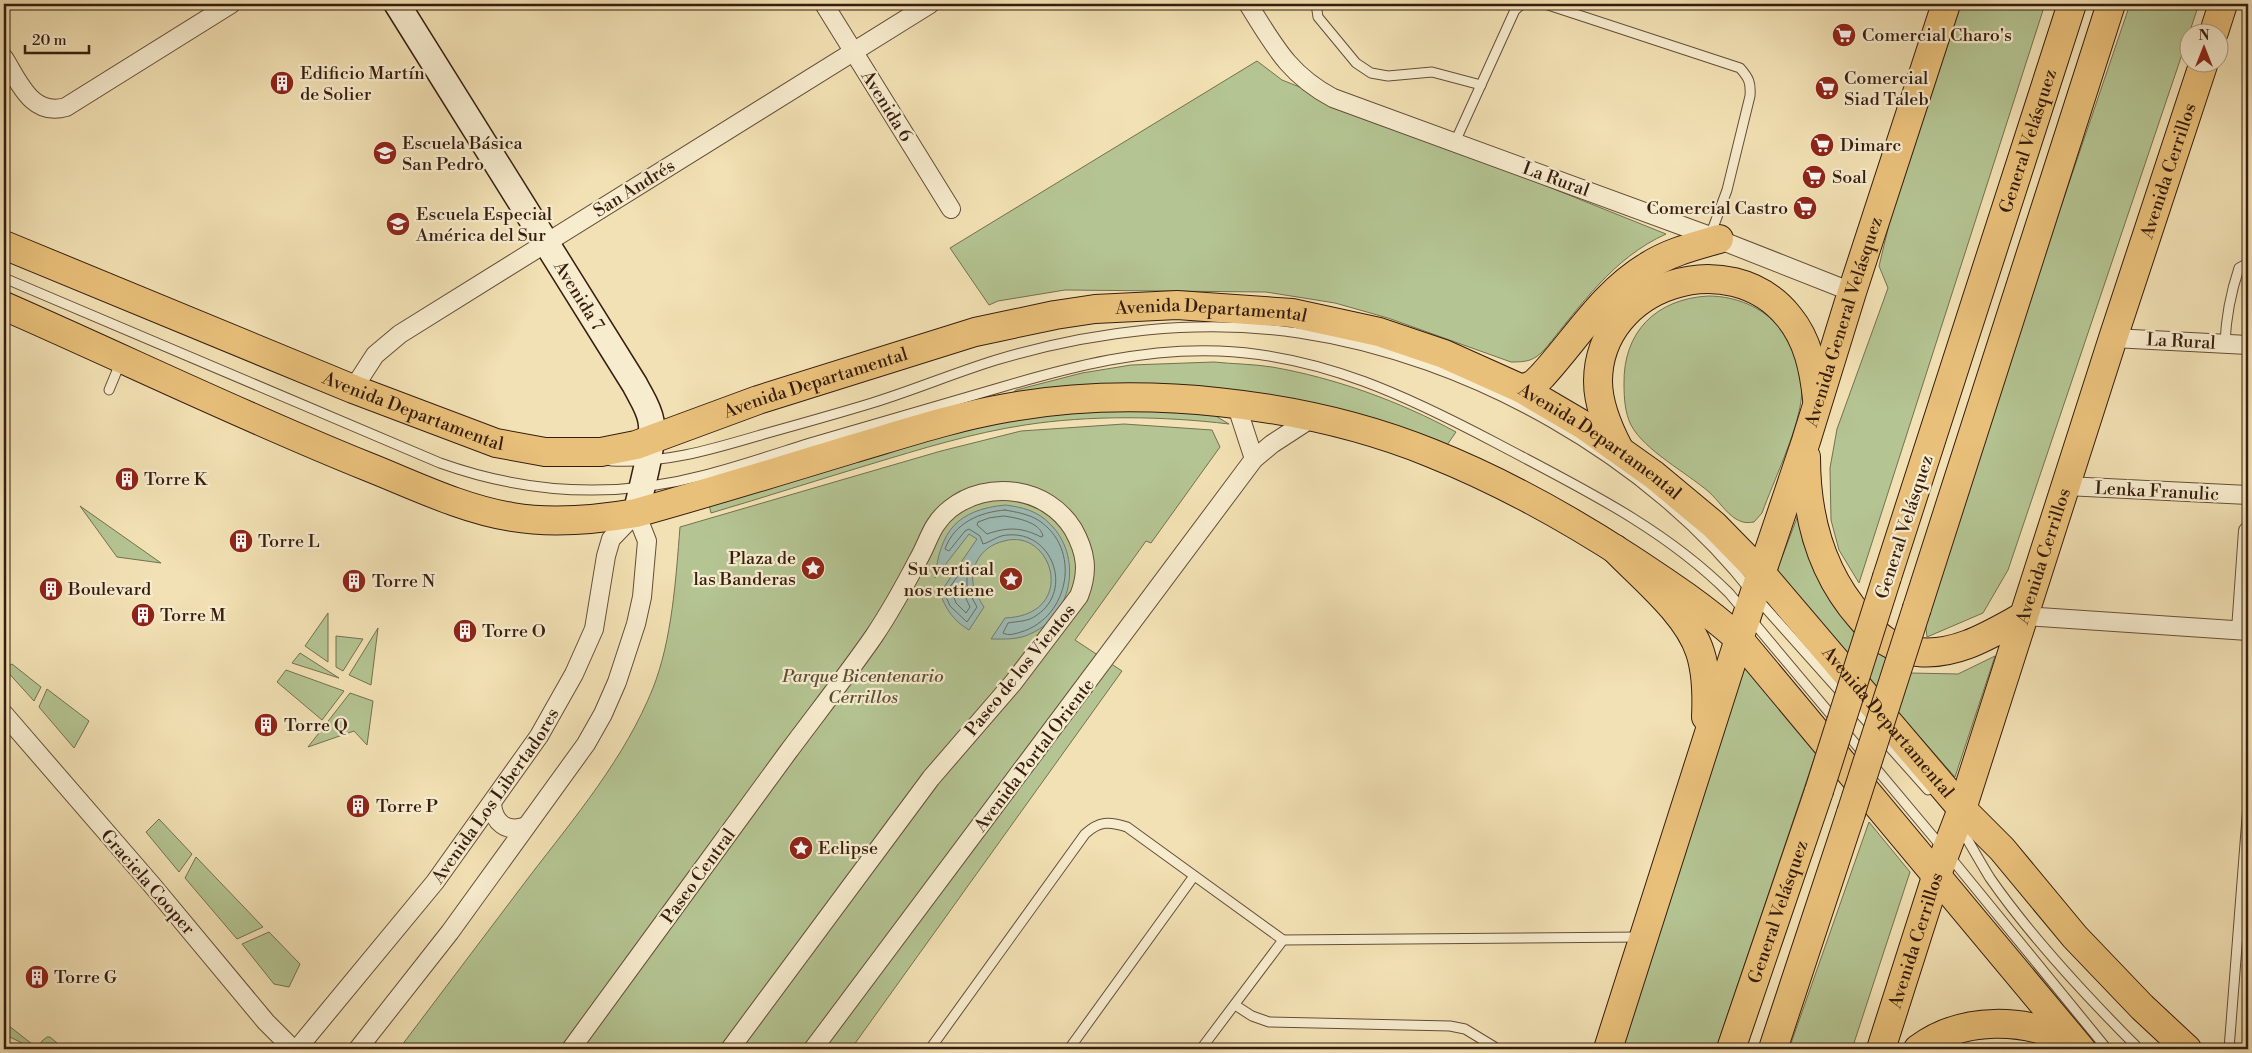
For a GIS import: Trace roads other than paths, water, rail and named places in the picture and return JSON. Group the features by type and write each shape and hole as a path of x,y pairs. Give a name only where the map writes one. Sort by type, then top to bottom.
{"main road":[{"name":"Avenida General Velásquez","path":"1608,1049 1704,749 1818,405 1852,292 1946,4"},
{"name":"General Velásquez","path":"1731,1049 1819,791 2072,4"},
{"name":"General Velásquez","path":"1773,1049 1851,814 2111,4"},
{"path":"2217,22 2223,4"},
{"name":"Avenida Cerrillos","path":"1882,1049 1936,877 1946,852 1951,811 2024,616 2201,72"},
{"path":"1522,389 1534,384 1542,376 1606,299 1634,275 1669,255 1715,237"},
{"name":"Avenida Departamental","path":"4,245 353,389 496,443 545,452 601,452 636,445 648,451 758,400 975,332 1056,315 1134,306 1221,306 1322,318 1379,332 1484,370 1522,389 1586,426 1687,501 1740,550 1751,606 1936,877 2081,1049"},
{"path":"1620,451 1603,414 1599,391 1599,372 1606,347 1615,329 1635,306 1655,292 1685,280 1716,278 1741,283 1762,293 1781,308 1799,331 1808,351 1814,373 1818,405"},
{"name":"Avenida Departamental","path":"4,306 316,446 480,510 513,517 547,521 585,520 636,513 969,415 1045,402 1128,398 1236,404 1312,418 1356,429 1429,452 1535,502 1588,530 1707,612 1751,606"},
{"path":"1806,441 1806,474 1810,510 1826,566 1842,594 1874,633 1897,648 1920,653 1939,652 1965,645 2024,616"},
{"path":"1615,549 1669,604 1694,637 1700,650 1706,693 1704,749"},
{"name":"Avenida Departamental","path":"1751,606 1951,811 2002,849 2098,962 2187,1049"},
{"path":"1918,1049 1941,1036 1957,1030 1993,1024 2029,1026 2047,1031 2081,1049"}],"street":[{"path":"4,58 28,96 43,108 51,110 66,107 231,4"},
{"name":"Avenida 7","path":"397,4 635,385 651,419 648,451"},
{"name":"Avenida 6","path":"824,4 951,209"},
{"name":"San Andrés","path":"353,389 366,367 386,344 930,4"},
{"name":"La Rural","path":"1248,4 1293,71 1318,90 1333,98 1715,237 1852,292"},
{"name":"La Rural","path":"2113,338 2248,344"},
{"path":"1236,404 1254,459"},
{"name":"Avenida Portal Oriente","path":"813,1049 1254,459 1272,444 1312,418"},
{"name":"Avenida Los Libertadores","path":"297,1049 435,882 539,736 574,674 594,629 606,556 611,540 636,513 648,451"},
{"name":"Lenka Franulic","path":"2066,486 2248,496"},
{"name":"Paseo de los Vientos","path":"730,1049 931,778 1013,683 1079,596 1086,580 1085,566 1083,552 1070,525 1056,510 1037,498 1019,492 998,491 981,493 949,509 936,523 927,537 920,557 875,635 825,702"},
{"path":"358,1049 450,932 524,827 586,744 603,714 628,652 642,597 647,541 636,513"},
{"path":"2024,616 2244,631 2248,531"},
{"name":"Paseo Central","path":"571,1049 825,702"},
{"name":"Graciela Cooper","path":"4,714 152,885 266,1022 293,1049"},
{"path":"492,804 493,814 504,827 514,830 524,827"}],"lane":[{"path":"1316,4 1318,16 1356,63 1370,73 1388,76 1414,72 1432,72 1482,85"},
{"path":"1455,142 1515,10 1522,4"},
{"path":"1545,4 1740,68 1749,78 1751,86 1750,96 1715,237"},
{"path":"2225,343 2226,319 2235,280 2239,268 2248,264"},
{"path":"4,278 279,394 366,433 464,472 514,484 572,491 606,491 642,487 705,475 1104,359 1180,351 1220,351 1283,359 1354,378 1404,396 1462,424 1618,509 1685,552 1729,593 1751,606"},
{"path":"648,451 702,452 873,402 995,360 1120,333 1191,327 1259,329 1297,333 1359,345 1434,369 1493,393 1552,424 1643,484 1672,508 1735,570 1751,606 1946,852 2107,1049"},
{"path":"109,390 122,358"},
{"path":"809,444 898,435"},
{"path":"2229,1049 2248,805"},
{"path":"1951,811 1990,878 2037,938 2090,999 2139,1049"},
{"path":"930,1049 1085,834 1094,826 1116,823 1127,827 1283,940 1644,937"},
{"path":"1069,1049 1194,876"},
{"path":"1201,1049 1283,940"},
{"path":"1234,1005 1252,1016 1269,1022 1450,1026 1465,1029 1498,1049"}],"water":[{"path":"1005,505 1029,510 1050,524 1060,537 1067,551 1069,583 1065,598 1057,612 1046,624 1022,637 991,639 1005,618 1028,613 1043,603 1050,589 1051,573 1045,558 1035,547 1021,540 1004,541 992,546 982,554 974,567 973,585 984,607 969,630 951,614 940,593 977,539 969,534 935,578 941,547 954,526 963,518 975,512"}],"place":[{"name":"Comercial Charo's","path":"1844,35"},
{"name":"Edificio Martín de Solier","path":"282,83"},
{"name":"Comercial Siad Taleb","path":"1827,88"},
{"name":"Dimarc","path":"1822,145"},
{"name":"Escuela Básica San Pedro","path":"385,153"},
{"name":"Soal","path":"1814,177"},
{"name":"Comercial Castro","path":"1805,208"},
{"name":"Escuela Especial América del Sur","path":"398,224"},
{"name":"Torre K","path":"127,479"},
{"name":"Torre L","path":"241,541"},
{"name":"Plaza de las Banderas","path":"813,568"},
{"name":"Su vertical nos retiene","path":"1011,579"},
{"name":"Torre N","path":"354,581"},
{"name":"Boulevard","path":"51,589"},
{"name":"Torre M","path":"143,615"},
{"name":"Torre O","path":"465,631"},
{"name":"Torre Q","path":"266,725"},
{"name":"Torre P","path":"358,806"},
{"name":"Eclipse","path":"801,848"},
{"name":"Torre G","path":"37,977"}],"park label":[{"name":"Parque Bicentenario Cerrillos","path":"863,686"}]}
